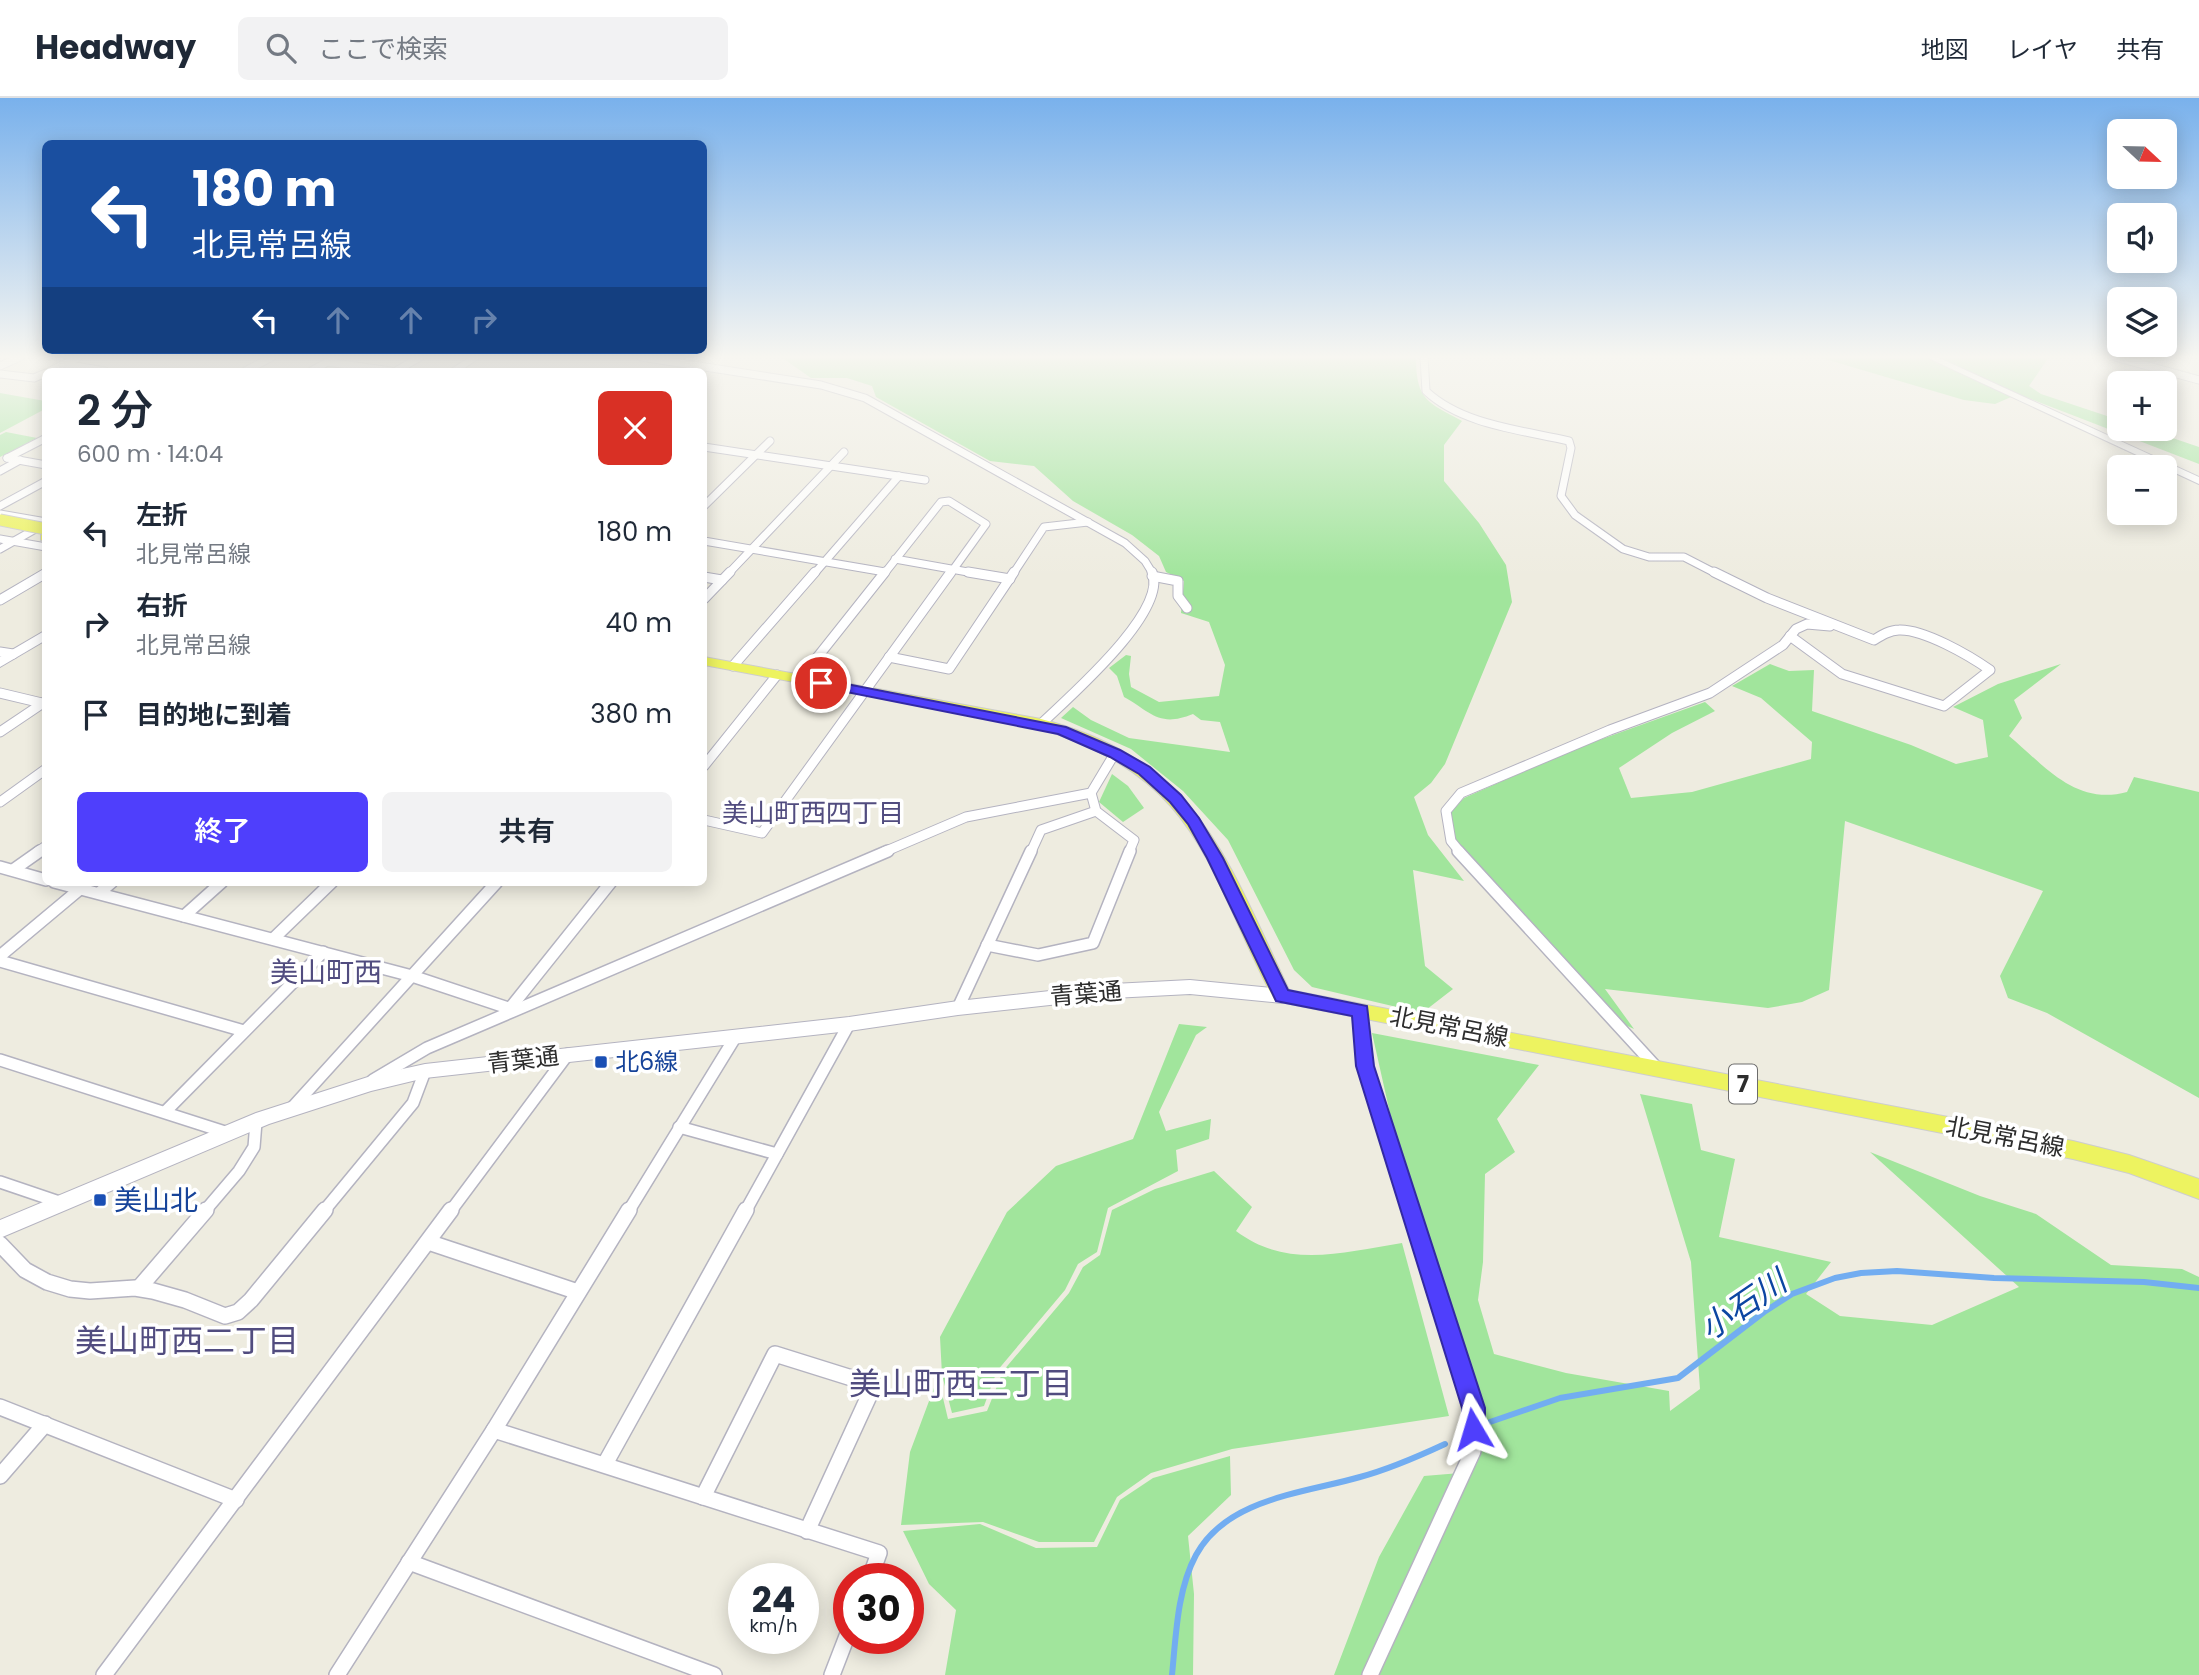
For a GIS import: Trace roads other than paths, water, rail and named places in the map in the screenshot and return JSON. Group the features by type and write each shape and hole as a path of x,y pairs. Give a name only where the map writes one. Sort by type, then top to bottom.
{"main road":[{"path":"0,520 42,527"},
{"path":"0,528 42,536"},
{"path":"707,662 1041,724 1086,739 1115,753 1165,787 1194,821 1215,858 1282,996"},
{"name":"北見常呂線","path":"1282,996 2073,1150 2129,1164 2199,1189"}],"street":[{"path":"923,431 1125,543 1145,561 1156,583 1153,601 1141,621 1041,724"},
{"path":"1524,431 1569,441 1571,448 1563,501 1575,515 1623,550 1649,557 1684,556 1768,598 1874,640 1890,631 1906,630 1979,661 1990,670 1944,706 1842,674 1790,636"},
{"path":"2090,431 2199,481"},
{"path":"42,440 7,458 42,464"},
{"path":"707,503 770,441"},
{"path":"707,447 925,480"},
{"path":"707,595 844,452"},
{"path":"0,471 20,460"},
{"path":"733,666 899,476"},
{"path":"0,506 42,483"},
{"path":"707,821 762,833 986,524 949,501 941,502 800,679"},
{"path":"0,514 42,521"},
{"path":"889,657 949,669 1044,527 1088,523"},
{"path":"0,549 42,524"},
{"path":"0,539 42,546"},
{"path":"707,542 885,572"},
{"path":"895,559 1010,579"},
{"path":"0,600 42,575"},
{"path":"1152,576 1178,581 1176,594 1180,603 1187,608"},
{"path":"707,578 722,580"},
{"path":"1656,1067 1458,850 1451,841 1446,811 1461,793 1610,730 1710,693 1750,669 1796,629 1807,624 1837,626"},
{"path":"0,663 6,653 42,636"},
{"path":"707,762 776,675"},
{"path":"0,693 42,703"},
{"path":"0,732 42,704"},
{"path":"987,944 1038,955 1093,943 1133,839 1096,811 1091,793 1115,753"},
{"path":"0,802 42,772"},
{"path":"369,1082 427,1048 512,1009 965,817 1091,793"},
{"path":"958,1008 1041,830 1096,811"},
{"path":"13,870 42,849"},
{"path":"0,867 42,879"},
{"path":"67,886 412,976 512,1009"},
{"path":"99,893 107,886"},
{"path":"184,916 218,886"},
{"path":"273,939 327,886"},
{"path":"292,1108 493,886"},
{"path":"512,1009 608,886"},
{"path":"0,956 80,890"},
{"path":"166,1111 323,952"},
{"path":"0,961 244,1031"},
{"name":"青葉通","path":"0,1229 228,1133 369,1082 568,1054 849,1024 958,1008 1113,991 1190,987 1282,996"},
{"path":"1360,1011 1365,1066 1473,1408 1473,1451 1370,1675"},
{"path":"605,1464 849,1024"},
{"path":"337,1675 494,1430 736,1036"},
{"path":"104,1675 568,1054"},
{"path":"0,1060 228,1133"},
{"path":"0,1244 8,1258 36,1278 81,1291 138,1288 177,1295 225,1317 238,1312 251,1300 413,1103 425,1072"},
{"path":"138,1288 239,1171 254,1147 256,1122"},
{"path":"679,1127 776,1154"},
{"path":"0,1182 62,1203"},
{"path":"428,1242 578,1292"},
{"path":"703,1497 775,1354 874,1385 807,1531"},
{"path":"0,1407 236,1500"},
{"path":"0,1476 45,1424"},
{"path":"494,1430 879,1553 875,1563"},
{"path":"409,1562 714,1675"},
{"path":"832,1675 840,1654"}],"waterway":[{"name":"小石川","path":"1490,1422 1560,1398 1678,1378 1764,1312 1792,1294 1835,1278 1861,1273 1897,1271 1994,1278 2144,1282 2199,1288"},
{"name":"小石川","path":"1172,1675 1178,1613 1185,1583 1196,1555 1210,1536 1227,1521 1247,1509 1269,1501 1371,1474 1445,1444"}],"place":[{"name":"北6線","path":"601,1062"},
{"name":"美山北","path":"100,1200"}],"district":[{"name":"美山町西四丁目","path":"813,813"},
{"name":"美山町西","path":"326,972"},
{"name":"美山町西二丁目","path":"187,1341"},
{"name":"美山町西三丁目","path":"961,1384"}]}
